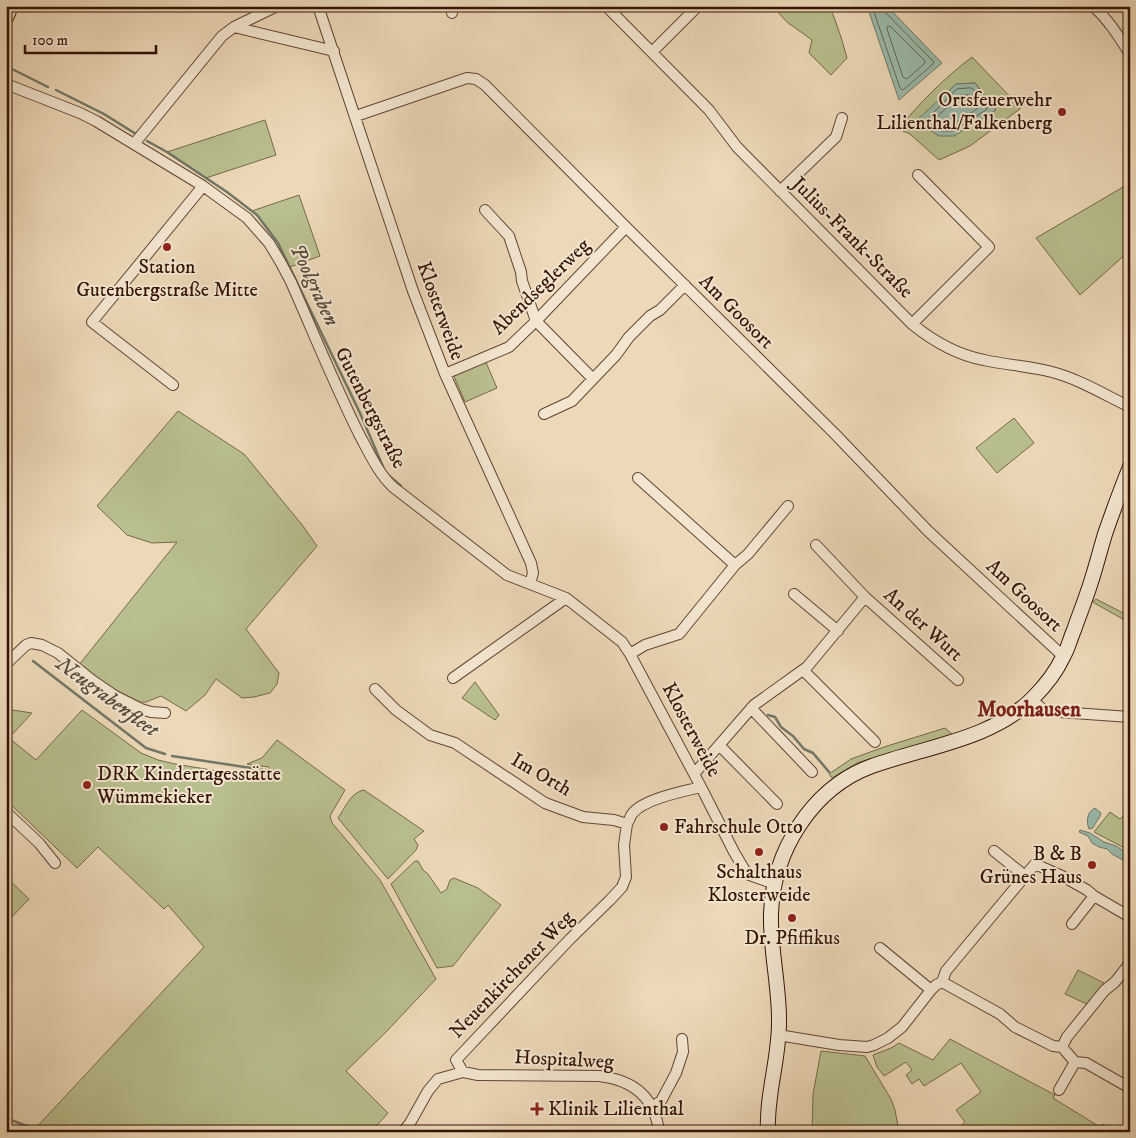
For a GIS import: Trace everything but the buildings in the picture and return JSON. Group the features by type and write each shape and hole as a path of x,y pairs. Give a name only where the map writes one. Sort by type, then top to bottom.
{"street":[{"path":"6,18 11,6"},
{"path":"134,144 215,45 234,27 277,6"},
{"name":"Klosterweide","path":"318,6 413,290 445,374 531,563 533,573 530,584 566,598 622,642 734,852 748,874 774,882"},
{"name":"Julius-Frank-Straße","path":"606,6 709,110 738,147 780,191 912,324 926,335 950,349 982,360 1053,372 1077,381 1130,407"},
{"path":"652,52 698,6"},
{"path":"1093,6 1116,31 1130,54"},
{"path":"234,27 334,52"},
{"name":"Am Goosort","path":"356,116 466,78 476,79 485,85 626,228 836,434 928,531 1064,657"},
{"name":"Gutenbergstraße","path":"6,84 96,120 203,186 247,218 268,243 281,263 352,419 384,478 507,575 530,584"},
{"path":"780,191 836,137 842,118"},
{"path":"912,324 988,247 918,175"},
{"path":"173,385 92,322 203,186"},
{"path":"485,210 509,236 536,321 594,379"},
{"name":"Abendseglerweg","path":"445,374 509,347 626,228"},
{"path":"544,414 572,401 616,355 629,337 685,285"},
{"path":"768,1132 779,1019 771,914 774,882 786,848 807,814 828,792 849,777 896,757 990,728 1032,700 1048,682 1064,657 1088,594 1106,533 1130,466"},
{"path":"638,478 734,565"},
{"path":"630,654 645,645 679,634 734,565 748,554 788,506"},
{"name":"An der Wurt","path":"816,545 866,597 958,680"},
{"path":"794,594 838,631"},
{"name":"An der Wurt","path":"694,774 754,705 807,667 866,597"},
{"path":"453,678 566,598"},
{"path":"6,664 26,645 32,643 42,645 58,653 92,681 115,696 151,712 165,713"},
{"path":"802,670 875,742"},
{"name":"Im Orth","path":"375,688 396,710 430,735 455,743 545,803 583,817 614,820 627,824"},
{"path":"1032,700 1046,711 1130,717"},
{"path":"751,708 812,772"},
{"path":"719,745 777,804"},
{"path":"627,824 633,813 642,806 663,796 701,787"},
{"path":"6,812 39,843 54,863"},
{"name":"Neuenkirchener Weg","path":"403,1132 428,1091 438,1079 463,1072 456,1060 570,938 622,887 626,877 624,845 627,824"},
{"path":"994,851 1025,876"},
{"path":"778,1035 839,1045 867,1047 888,1038 902,1027 931,990 942,982 946,971 1035,864 1062,876 1130,917"},
{"path":"1072,924 1094,896"},
{"path":"880,948 931,990"},
{"path":"1062,1047 1067,1037 1105,990 1115,982 1130,963"},
{"path":"942,982 1000,1014 1015,1026 1053,1046 1062,1047 1075,1062 1086,1063 1130,1088"},
{"path":"652,1107 662,1101 676,1073 682,1052 682,1039"},
{"path":"1059,1090 1075,1062"},
{"name":"Hospitalweg","path":"463,1072 478,1075 599,1076 612,1078 627,1083 640,1092 652,1107 658,1119 659,1132"}],"green space":[{"path":"23,6 197,6 194,11 20,12"},
{"path":"783,6 830,6 847,58 831,75 809,53 812,40 787,22 776,10"},
{"path":"972,57 1021,108 970,146 939,160 910,134 898,129 933,91","holes":["975,83 996,110 917,122 956,84"]},
{"path":"265,120 276,155 206,178 167,152"},
{"path":"1130,183 1130,255 1127,253 1080,295 1036,238"},
{"path":"299,195 320,256 290,267 269,230 252,211"},
{"path":"485,360 497,388 465,402 453,374"},
{"path":"178,411 244,454 317,546 246,629 279,673 277,684 270,693 242,698 216,679 205,695 186,711 161,696 146,702 140,702 108,686 79,665 177,542 152,543 127,535 97,506"},
{"path":"1014,418 1034,443 997,473 976,448"},
{"path":"1096,599 1125,614 1130,601 1130,623 1093,602"},
{"path":"475,682 499,715 495,720 462,698"},
{"path":"6,709 32,713 9,738 36,760 82,710 141,753 158,760 266,779 269,767 247,764 262,758 277,740 345,790 330,816 332,823 380,880 436,979 346,1071 388,1113 371,1132 33,1131 204,947 168,905 164,909 98,847 77,868 6,800"},
{"path":"945,728 952,734 857,763 832,778 829,774 851,759"},
{"path":"364,790 424,831 414,839 418,845 416,850 388,879 338,818 352,797 359,791"},
{"path":"1110,812 1120,819 1127,812 1130,814 1130,851 1094,832"},
{"path":"415,861 418,861 441,893 447,889 450,880 454,878 478,888 501,905 453,966 437,968 391,884"},
{"path":"6,877 29,899 6,923"},
{"path":"1078,970 1104,983 1089,1005 1065,994"},
{"path":"950,1039 1055,1095 1053,1098 1100,1127 1102,1124 1114,1131 1116,1128 1123,1132 954,1132 965,1122 956,1110 981,1092 961,1063 924,1086 919,1079 912,1084 906,1075 912,1070 906,1062 884,1076 877,1067 873,1055 899,1043 933,1060"},
{"path":"821,1051 865,1056 891,1099 898,1126 889,1132 812,1132 813,1094"}],"water":[{"path":"867,6 887,6 942,63 899,100"},
{"path":"975,83 996,110 954,136 939,136 916,121 956,84"},
{"path":"1095,808 1101,813 1100,817 1093,828 1089,829 1088,817"},
{"path":"1080,830 1116,846 1130,855 1130,866 1107,849 1092,843 1088,836 1079,832"}],"waterway":[{"name":"Poolgraben","path":"6,66 48,87"},
{"name":"Poolgraben","path":"56,90 104,114 136,134"},
{"name":"Poolgraben","path":"147,141 227,192 257,215 278,243 360,413 384,469"},
{"name":"Poolgraben","path":"387,474 401,486"},
{"name":"Neugrabenfleet","path":"6,630 11,634"},
{"name":"Neugrabenfleet","path":"33,661 146,748 165,754"},
{"path":"768,715 775,717 781,727 793,736 804,749 813,753 829,772"},
{"name":"Neugrabenfleet","path":"172,756 271,771"},
{"path":"6,1118 42,1132"}],"place":[{"name":"Ortsfeuerwehr Lilienthal/Falkenberg","path":"1062,112"},
{"name":"Station Gutenbergstraße Mitte","path":"167,247"},
{"name":"DRK Kindertagesstätte Wümmekieker","path":"87,785"},
{"name":"Fahrschule Otto","path":"664,827"},
{"name":"Schalthaus Klosterweide","path":"759,852"},
{"name":"B & B Grünes Haus","path":"1092,865"},
{"name":"Dr. Pfiffikus","path":"792,918"},
{"name":"Klinik Lilienthal","path":"537,1109"}],"district":[{"name":"Moorhausen","path":"1029,710"}]}
